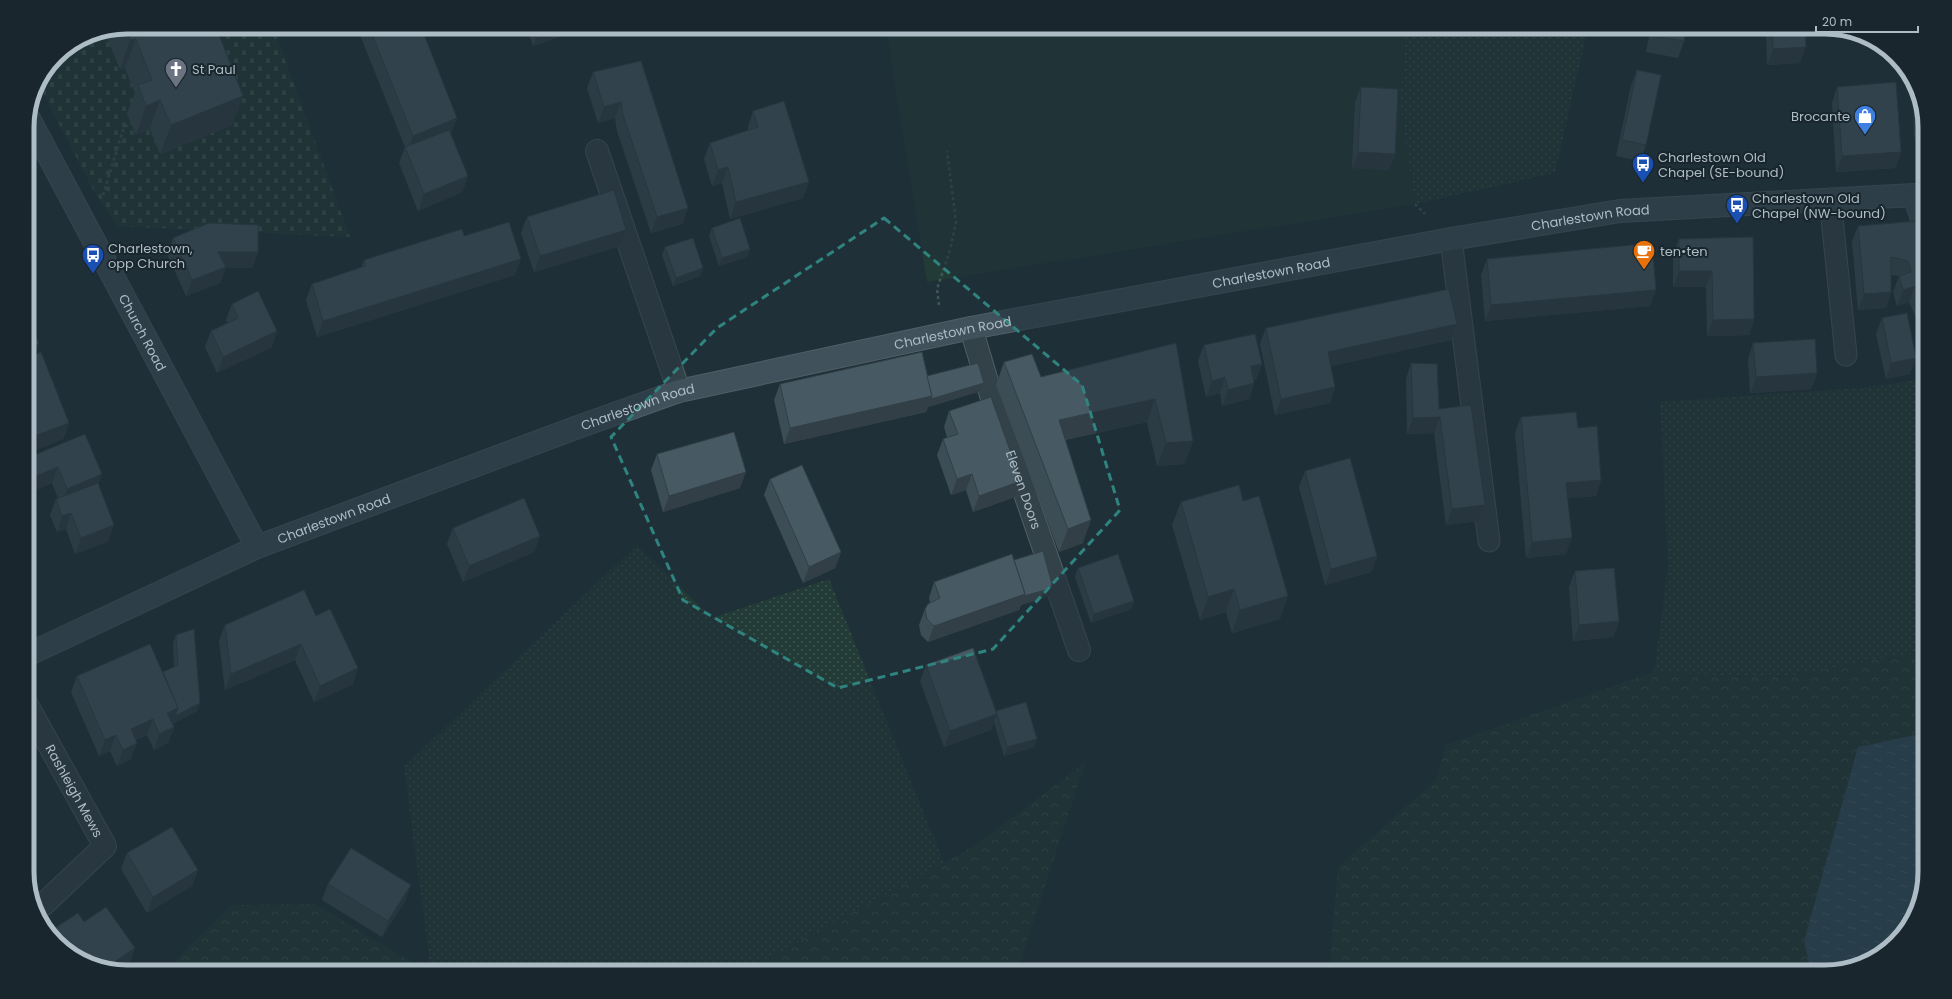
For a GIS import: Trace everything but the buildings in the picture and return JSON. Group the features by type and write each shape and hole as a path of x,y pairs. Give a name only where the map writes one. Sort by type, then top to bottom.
{"street":[{"name":"Church Road","path":"34,128 257,547"},
{"path":"597,150 679,391"},
{"name":"Charlestown Road","path":"34,652 257,547 578,427 679,391 971,328 1451,239 1620,212 1918,194"},
{"name":"Eleven Doors","path":"971,328 994,402 1078,650"},
{"name":"Rashleigh Mews","path":"34,718 105,846 44,904"}],"lane":[{"path":"1830,199 1846,355"},
{"path":"1451,239 1489,541"}],"path":[{"path":"82,219 101,202 124,127 131,124"},
{"path":"941,334 937,289 950,250 956,222 947,151"}],"highlighted area":[{"path":"884,218 1082,385 1120,510 993,649 838,688 683,600 611,437 717,328"}],"green space":[{"path":"276,34 350,237 117,226 94,191 41,90 50,75 61,61 81,46 91,41 115,35"},
{"path":"887,34 1405,34 1400,104 1415,204 927,282"},
{"path":"1405,34 1586,34 1555,173 1415,204 1400,104"},
{"path":"1918,380 1918,652 1776,678 1654,672 1668,567 1660,402 1862,388"},
{"path":"637,545 712,618 829,579 944,863 756,965 430,965 404,767"},
{"path":"1918,652 1918,734 1858,747 1804,941 1809,965 1330,965 1338,867 1436,780 1446,745 1654,672 1776,678"},
{"path":"1085,763 1019,965 756,965 973,847"},
{"path":"315,904 416,965 171,965 232,905"}],"water":[{"path":"1918,734 1918,872 1916,890 1913,902 1902,924 1886,942 1877,949 1861,958 1849,962 1809,965 1804,941 1858,747"}],"place":[{"name":"St Paul","path":"176,88"},
{"name":"Brocante","path":"1865,136"},
{"name":"Charlestown Old Chapel (SE-bound)","path":"1643,184"},
{"name":"Charlestown Old Chapel (NW-bound)","path":"1737,224"},
{"name":"ten•ten","path":"1644,270"},
{"name":"Charlestown, opp Church","path":"93,274"}]}
